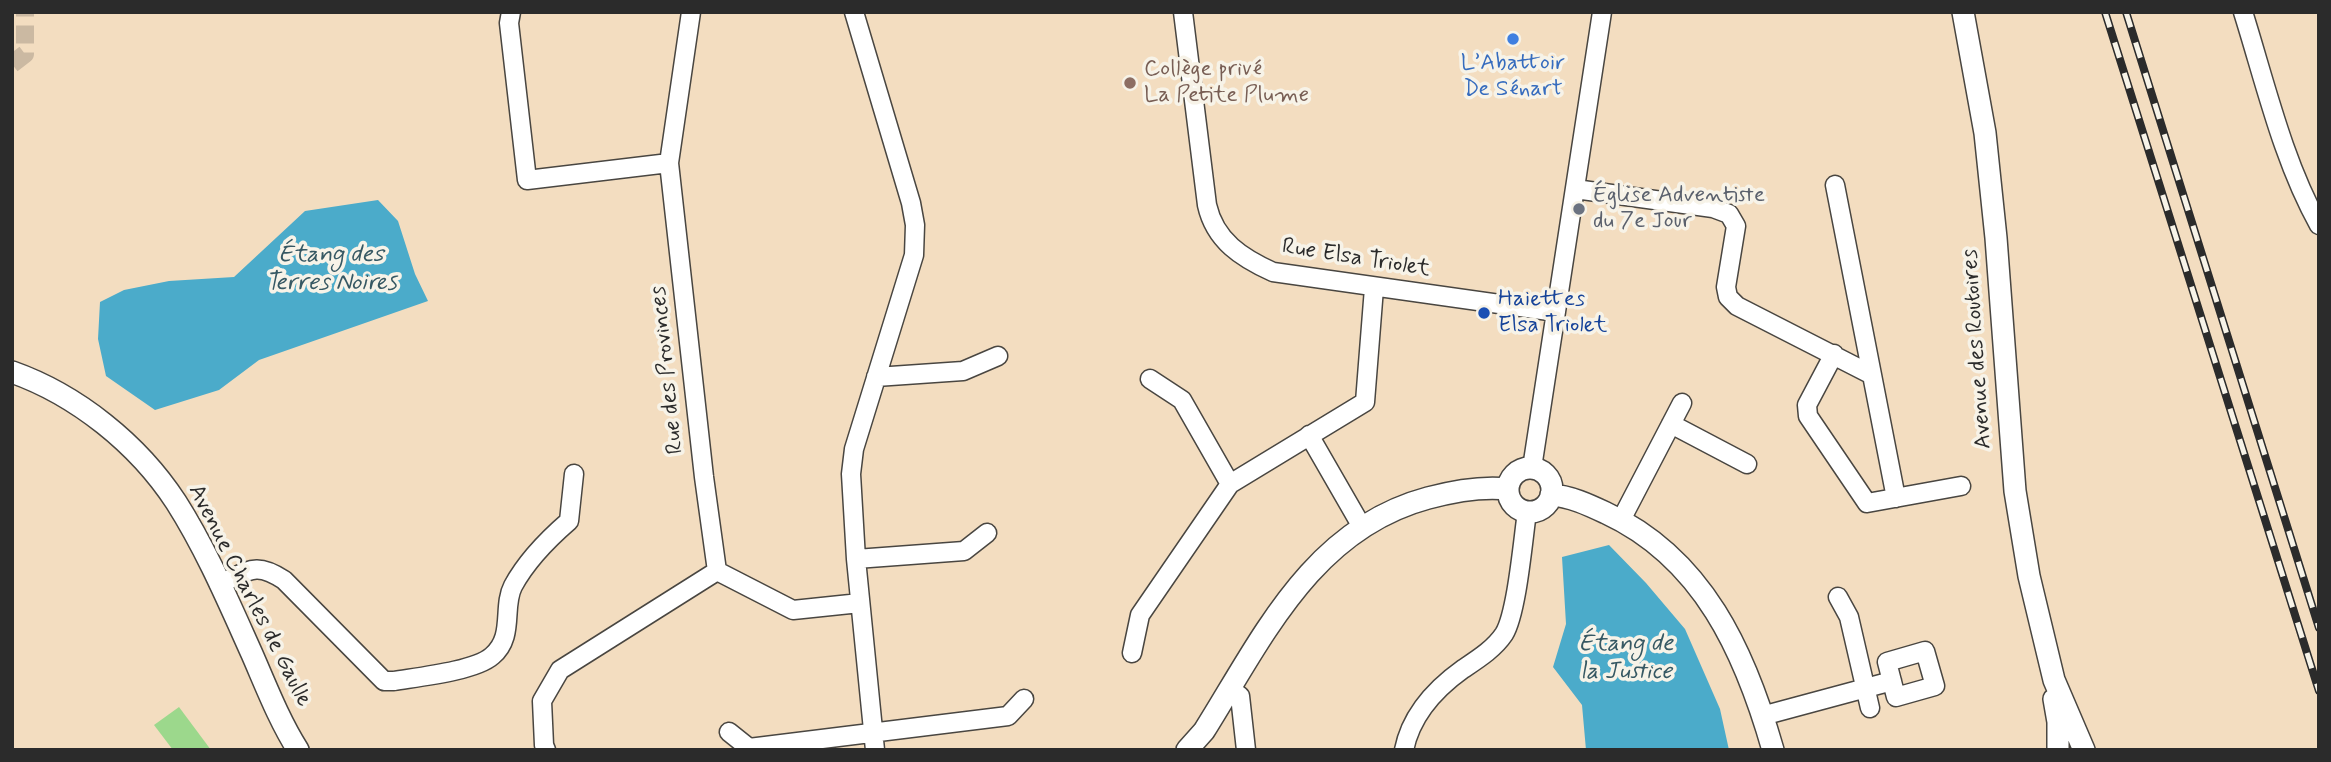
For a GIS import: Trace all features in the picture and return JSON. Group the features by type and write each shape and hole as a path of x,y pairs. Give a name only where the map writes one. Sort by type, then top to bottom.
{"street":[{"path":"512,12 509,23 527,180 669,163"},
{"name":"Rue des Provinces","path":"691,12 669,163 717,571"},
{"path":"854,12 911,203 915,225 914,255 854,449 851,474 856,559 874,741"},
{"name":"Rue Elsa Triolet","path":"1183,12 1210,217 1230,247 1248,261 1273,272 1556,312"},
{"path":"1532,468 1602,12"},
{"name":"Avenue des Routoires","path":"1963,12 1985,132 2015,491 2029,576 2054,680 2084,750"},
{"path":"2243,12 2281,135 2309,208 2319,225"},
{"path":"1835,185 1896,498"},
{"path":"1575,189 1713,208 1729,214 1736,226 1726,287 1728,297 1737,306 1872,375"},
{"path":"1132,653 1140,615 1230,485 1365,402 1374,288"},
{"path":"1833,354 1807,405 1808,416 1867,503 1961,486"},
{"path":"876,377 963,370 998,356"},
{"name":"Avenue Charles de Gaulle","path":"12,372 57,393 110,429 146,464 176,503 219,584 281,720 298,750"},
{"path":"1150,379 1182,400 1230,485"},
{"path":"1621,520 1682,402"},
{"path":"1671,424 1747,464"},
{"path":"1309,435 1362,527"},
{"path":"1532,468 1539,470 1549,481 1551,495 1545,506 1527,512 1515,506 1508,489 1518,471 1532,468"},
{"path":"219,584 253,569 267,569 284,580 384,681 475,665 492,657 503,644 512,588 541,546 569,521 574,474"},
{"path":"1187,750 1204,731 1287,599 1321,559 1362,527 1388,512 1419,500 1452,491 1508,489"},
{"path":"1551,495 1569,498 1621,520 1661,546 1688,572 1727,631 1773,750"},
{"path":"1404,750 1416,718 1429,698 1443,684 1490,651 1505,633 1513,606 1527,512"},
{"path":"856,559 964,551 987,533"},
{"path":"546,750 542,701 560,670 717,571 793,610 860,603"},
{"path":"1838,597 1849,617 1870,708"},
{"name":"Avenue des Routoires","path":"2054,680 2058,750"},
{"path":"1762,716 1892,681"},
{"path":"1231,689 1240,696 1246,750"},
{"path":"729,732 749,748 874,741 1008,716 1024,699"}],"green space":[{"path":"179,707 211,750 173,750 154,725"}],"water":[{"name":"Étang des Terres Noires","path":"378,200 398,221 415,274 428,301 259,360 219,390 155,410 106,376 98,339 100,302 124,290 169,281 234,277 305,211"},
{"name":"Étang de la Justice","path":"1609,545 1685,629 1720,709 1729,750 1586,750 1582,705 1553,667 1566,624 1562,557"}],"tunnel":[{"path":"12,64 25,54 25,12"}],"railway":[{"path":"2105,12 2319,691"},
{"path":"2126,12 2319,628"}],"place":[{"name":"L’Abattoir De Sénart","path":"1513,39"},
{"name":"Collège privé La Petite Plume","path":"1130,83"},
{"name":"Église Adventiste du 7e Jour","path":"1579,209"},
{"name":"Haiettes Elsa Triolet","path":"1484,313"}]}
